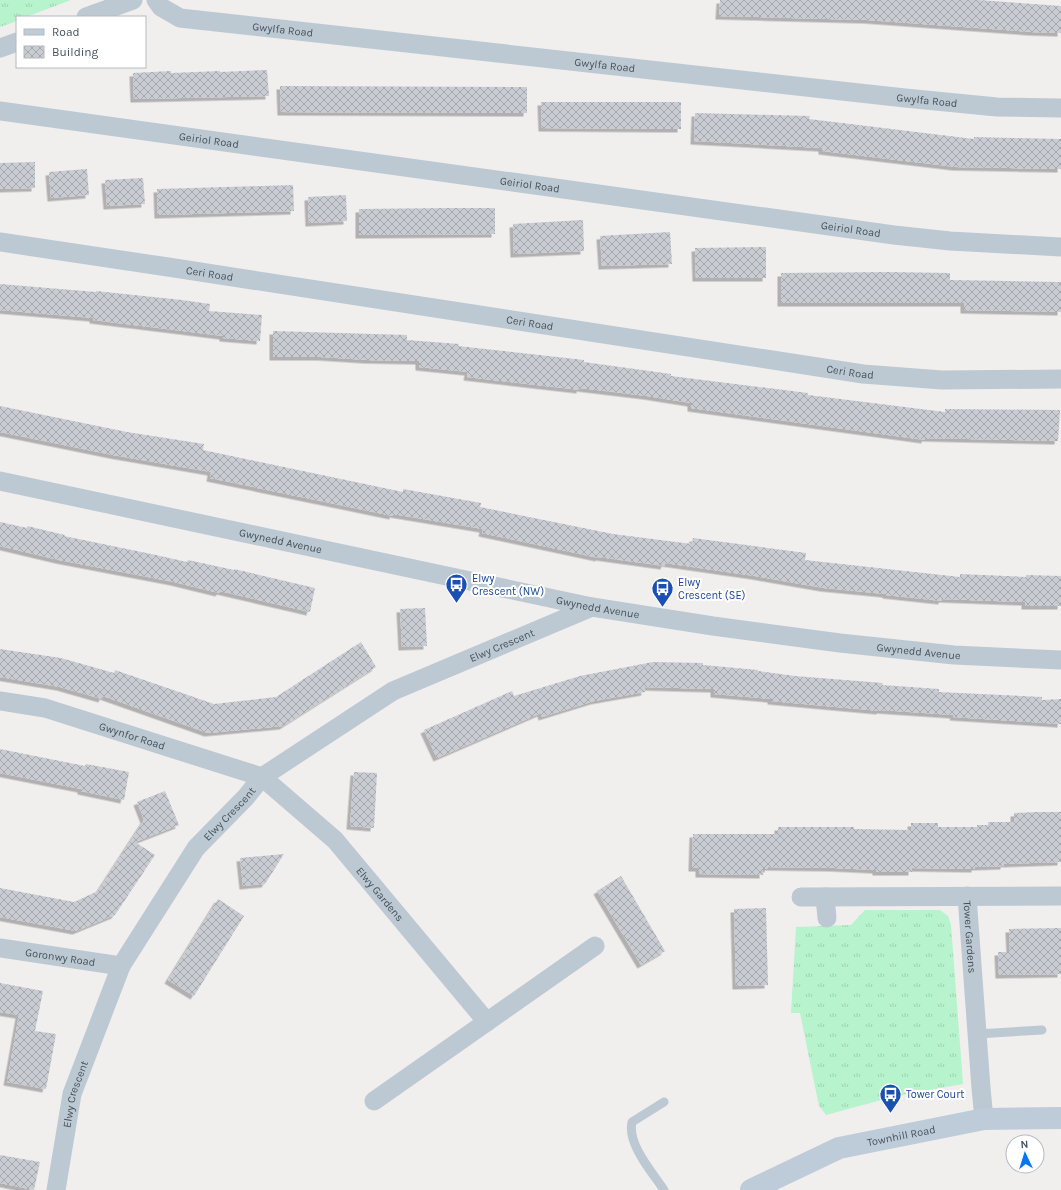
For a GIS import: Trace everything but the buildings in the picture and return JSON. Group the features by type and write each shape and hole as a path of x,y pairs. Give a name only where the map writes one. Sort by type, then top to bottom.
{"street":[{"path":"89,16 133,0"},
{"name":"Gwylfa Road","path":"156,0 161,7 180,18 989,106 1061,108"},
{"path":"0,48 16,42"},
{"name":"Geiriol Road","path":"0,111 894,235 950,241 1061,247"},
{"name":"Ceri Road","path":"0,242 863,374 942,380 1061,379"},
{"name":"Gwynedd Avenue","path":"0,481 592,607 714,626 840,643 954,655 1061,660"},
{"name":"Elwy Crescent","path":"56,1190 72,1094 121,966 196,848 246,798 262,777 393,691 592,607"},
{"name":"Gwynfor Road","path":"0,701 45,708 262,777"},
{"name":"Elwy Gardens","path":"262,777 336,840 487,1022"},
{"path":"967,896 1061,896"},
{"name":"Tower Gardens","path":"801,898 967,896 984,1119"},
{"path":"825,897 826,918"},
{"path":"374,1101 594,946"},
{"name":"Goronwy Road","path":"0,948 121,966"},
{"name":"Townhill Road","path":"751,1190 839,1148 984,1119 1061,1118"}],"lane":[{"path":"977,1034 1042,1030"},
{"path":"664,1102 632,1122 630,1129 636,1148 664,1190"}],"green space":[{"path":"0,0 71,0 29,16 16,16 16,21 0,27"},
{"path":"865,910 940,910 948,916 951,925 963,1084 896,1096 826,1115 819,1106 800,1013 791,1013 796,927 851,925"}],"place":[{"name":"Elwy Crescent (NW)","path":"457,604"},
{"name":"Elwy Crescent (SE)","path":"663,608"},
{"name":"Tower Court","path":"891,1114"}]}
